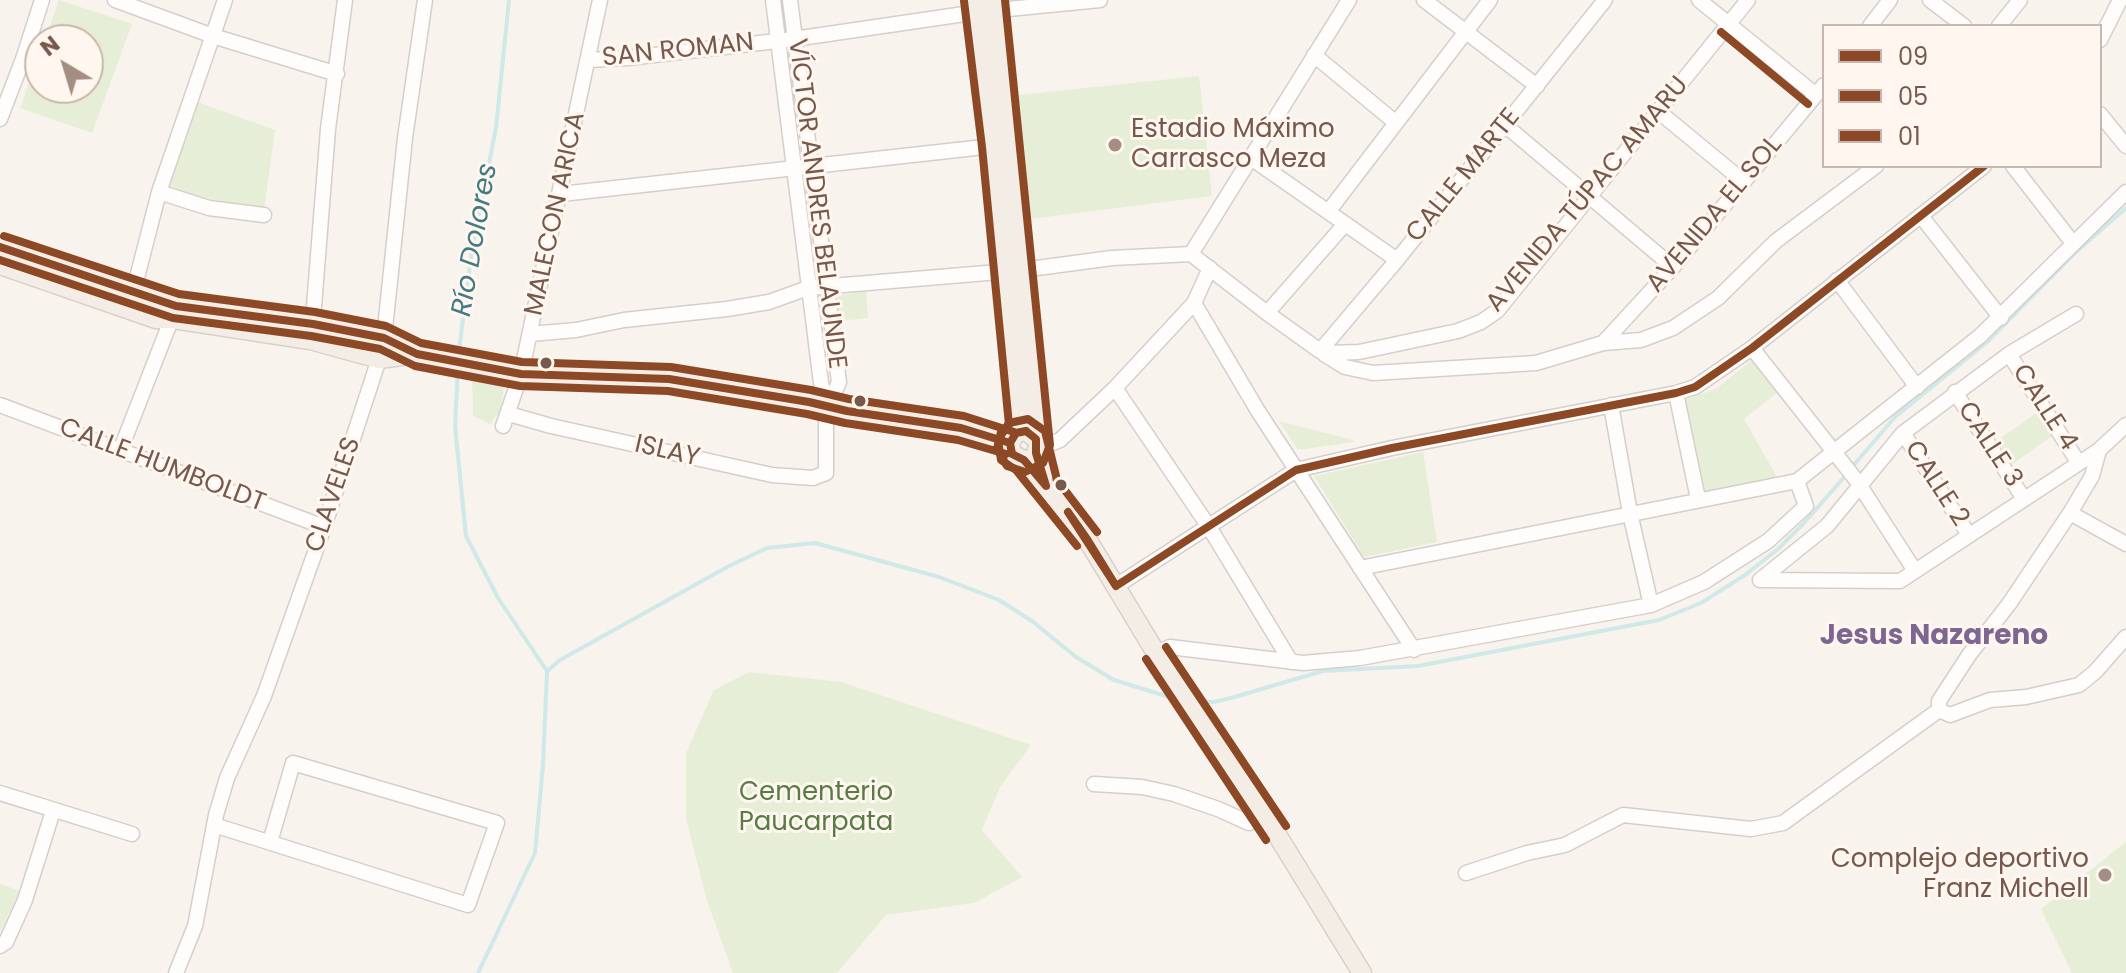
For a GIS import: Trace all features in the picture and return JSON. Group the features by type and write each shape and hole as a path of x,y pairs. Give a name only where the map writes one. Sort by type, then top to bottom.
{"main road":[{"path":"985,6 1002,145 1028,446 1046,486 1087,539 1156,653 1263,814 1362,973"},
{"path":"0,247 131,301"},
{"path":"0,265 174,312 311,332 384,338 417,354"},
{"path":"311,332 379,359 417,354 521,374 669,379 961,428 1028,446"}],"street":[{"path":"0,119 42,0"},
{"path":"115,0 213,36 337,74"},
{"path":"131,301 159,192 225,0"},
{"path":"311,332 328,129 345,0"},
{"name":"CLAVELES","path":"176,973 195,926 214,825 227,778 264,696 379,359 425,0"},
{"name":"MALECON ARICA","path":"506,420 530,334 600,0"},
{"name":"VÍCTOR ANDRES BELAUNDE","path":"773,0 796,168 808,288 821,383 828,406 826,473"},
{"name":"VÍCTOR ANDRES BELAUNDE","path":"790,0 839,382 828,406"},
{"name":"SAN ROMAN","path":"589,60 794,39 985,6 1100,0"},
{"path":"1191,254 1349,0"},
{"path":"1424,0 1537,86"},
{"path":"1328,212 1490,0"},
{"name":"CALLE MARTE","path":"1320,351 1397,260 1605,0"},
{"path":"1699,0 1820,90"},
{"name":"AVENIDA TÚPAC AMARU","path":"1320,351 1359,352 1458,331 1481,322 1497,311 1748,0"},
{"path":"1872,24 1890,0"},
{"path":"1930,0 1961,24"},
{"path":"2001,24 2020,0"},
{"path":"2102,36 2120,0"},
{"path":"1314,55 1396,123"},
{"name":"AVENIDA EL SOL","path":"1603,343 1673,267 1820,90"},
{"path":"1658,111 1744,182"},
{"path":"2102,116 2126,146"},
{"path":"1505,125 1673,267"},
{"path":"561,194 1002,145"},
{"path":"1251,158 1397,260"},
{"path":"530,334 727,309 769,302 808,288 1112,258 1191,254 1267,313 1345,367 1373,373 1536,363 1603,343 1641,340 1673,328 1718,298 1776,241 1873,168"},
{"path":"1116,586 1296,470 1392,448 1676,393 1703,383 1981,168"},
{"path":"2015,168 2072,242"},
{"path":"159,192 209,208 264,215"},
{"path":"1360,568 1797,481 1838,456 2001,318 2072,242 2126,192"},
{"path":"1921,216 2001,318"},
{"path":"1267,313 1345,224"},
{"path":"1028,446 1060,440 1115,388 1194,303 1210,268"},
{"path":"1837,280 1917,387"},
{"path":"1194,303 1296,470 1414,650"},
{"path":"120,451 174,312"},
{"path":"2076,314 2009,354 1903,433 1858,484 1827,526 1760,580 1896,582 2078,462 2121,440 2126,425"},
{"path":"1752,348 1838,456 1915,571"},
{"name":"CALLE 4","path":"2009,354 2078,462"},
{"path":"1115,388 1209,527 1291,662"},
{"name":"CALLE 3","path":"1955,392 2024,499"},
{"path":"1676,393 1698,499"},
{"name":"CALLE HUMBOLDT","path":"0,405 324,527"},
{"path":"1611,405 1630,513 1651,605"},
{"name":"ISLAY","path":"506,420 551,426 772,475 813,478 826,473"},
{"name":"CALLE 2","path":"1903,433 1969,535"},
{"path":"1939,710 1939,701 1969,655 2009,604 2070,513 2092,476 2099,450"},
{"path":"1156,653 1170,647 1303,663 1346,660 1651,605 1704,582 1768,541 1806,506 1797,481"},
{"path":"2070,513 2126,544"},
{"path":"1939,710 1950,715 1990,700 2026,697 2079,685 2126,637"},
{"path":"1466,873 1527,853 1565,845 1623,815 1751,829 1783,823 1939,710"},
{"path":"214,825 468,905 497,823 293,763 270,842"},
{"path":"1094,784 1142,787 1174,794 1249,823 1263,814"},
{"path":"0,793 132,834"},
{"path":"0,946 6,942 25,900 53,811"}],"green space":[{"path":"59,0 132,24 104,100 104,24 51,24"},
{"name":"Estadio Máximo Carrasco Meza","path":"1199,76 1212,196 1031,219 1019,95"},
{"path":"24,97 24,104 103,104 92,133 20,108"},
{"path":"197,102 275,130 264,210 169,190"},
{"path":"866,291 868,318 839,321 837,296"},
{"path":"1753,359 1778,392 1744,419 1777,477 1701,492 1682,401 1716,389"},
{"path":"472,375 482,383 504,386 502,408 490,424 473,416"},
{"path":"2038,412 2054,435 2012,464 1996,441"},
{"path":"1279,421 1353,440 1354,442 1298,450"},
{"path":"1423,452 1437,542 1364,557 1314,476"},
{"name":"Cementerio Paucarpata","path":"749,672 841,682 1031,745 1000,787 982,830 1022,877 974,903 886,915 837,973 733,973 707,901 686,819 686,753 714,690"},
{"name":"Complejo deportivo Franz Michell","path":"2126,842 2126,973 2072,973 2041,909"},
{"path":"0,884 20,891 0,932"}],"waterway":[{"name":"Río Dolores","path":"458,358 472,249 496,128 509,0"},
{"path":"1852,467 1895,417 1987,342 2076,252 2126,208"},
{"name":"Río Dolores","path":"458,366 455,426 466,536 498,598 547,671 535,853 478,973"},
{"path":"1194,701 1214,702 1323,671 1418,666 1659,620 1701,603 1745,575 1778,549 1847,474"},
{"path":"547,671 560,660 729,566 767,548 815,543 939,577 999,600 1032,621 1076,657 1114,680 1182,701"}],"transit line":[{"name":"05","path":"964,1 982,147 1009,425 1001,432 997,449 1007,466 1025,472 1043,463 1050,445 1005,0"},
{"name":"05","path":"1721,32 1808,104"},
{"name":"09","path":"1116,586 1296,470 1695,387 1752,348 1981,168"},
{"name":"01","path":"4,236 179,294 315,312 386,326 421,343 522,362 671,367 964,416 1014,432"},
{"name":"09","path":"0,247 176,306 313,324 384,338 417,354 521,374 669,379 961,428 1010,443"},
{"name":"05","path":"0,260 173,318 311,336 380,349 415,366 520,386 668,391 958,440 1006,454"},
{"name":"01","path":"1077,546 1016,470 1001,460 998,440 1009,423 1028,419 1045,431 1057,480 1097,532"},
{"name":"09","path":"1026,431 1036,439 1036,453 1046,486 1024,460 1012,454 1010,443 1016,433 1026,431"},
{"name":"09","path":"1068,512 1087,539 1116,586 1068,512"},
{"name":"01","path":"1166,647 1286,826"},
{"name":"01","path":"1146,659 1266,840"}],"place":[{"name":"Estadio Máximo Carrasco Meza","path":"1115,145"},
{"name":"Complejo deportivo Franz Michell","path":"2105,875"}],"district":[{"name":"Jesus Nazareno","path":"1934,637"}]}
